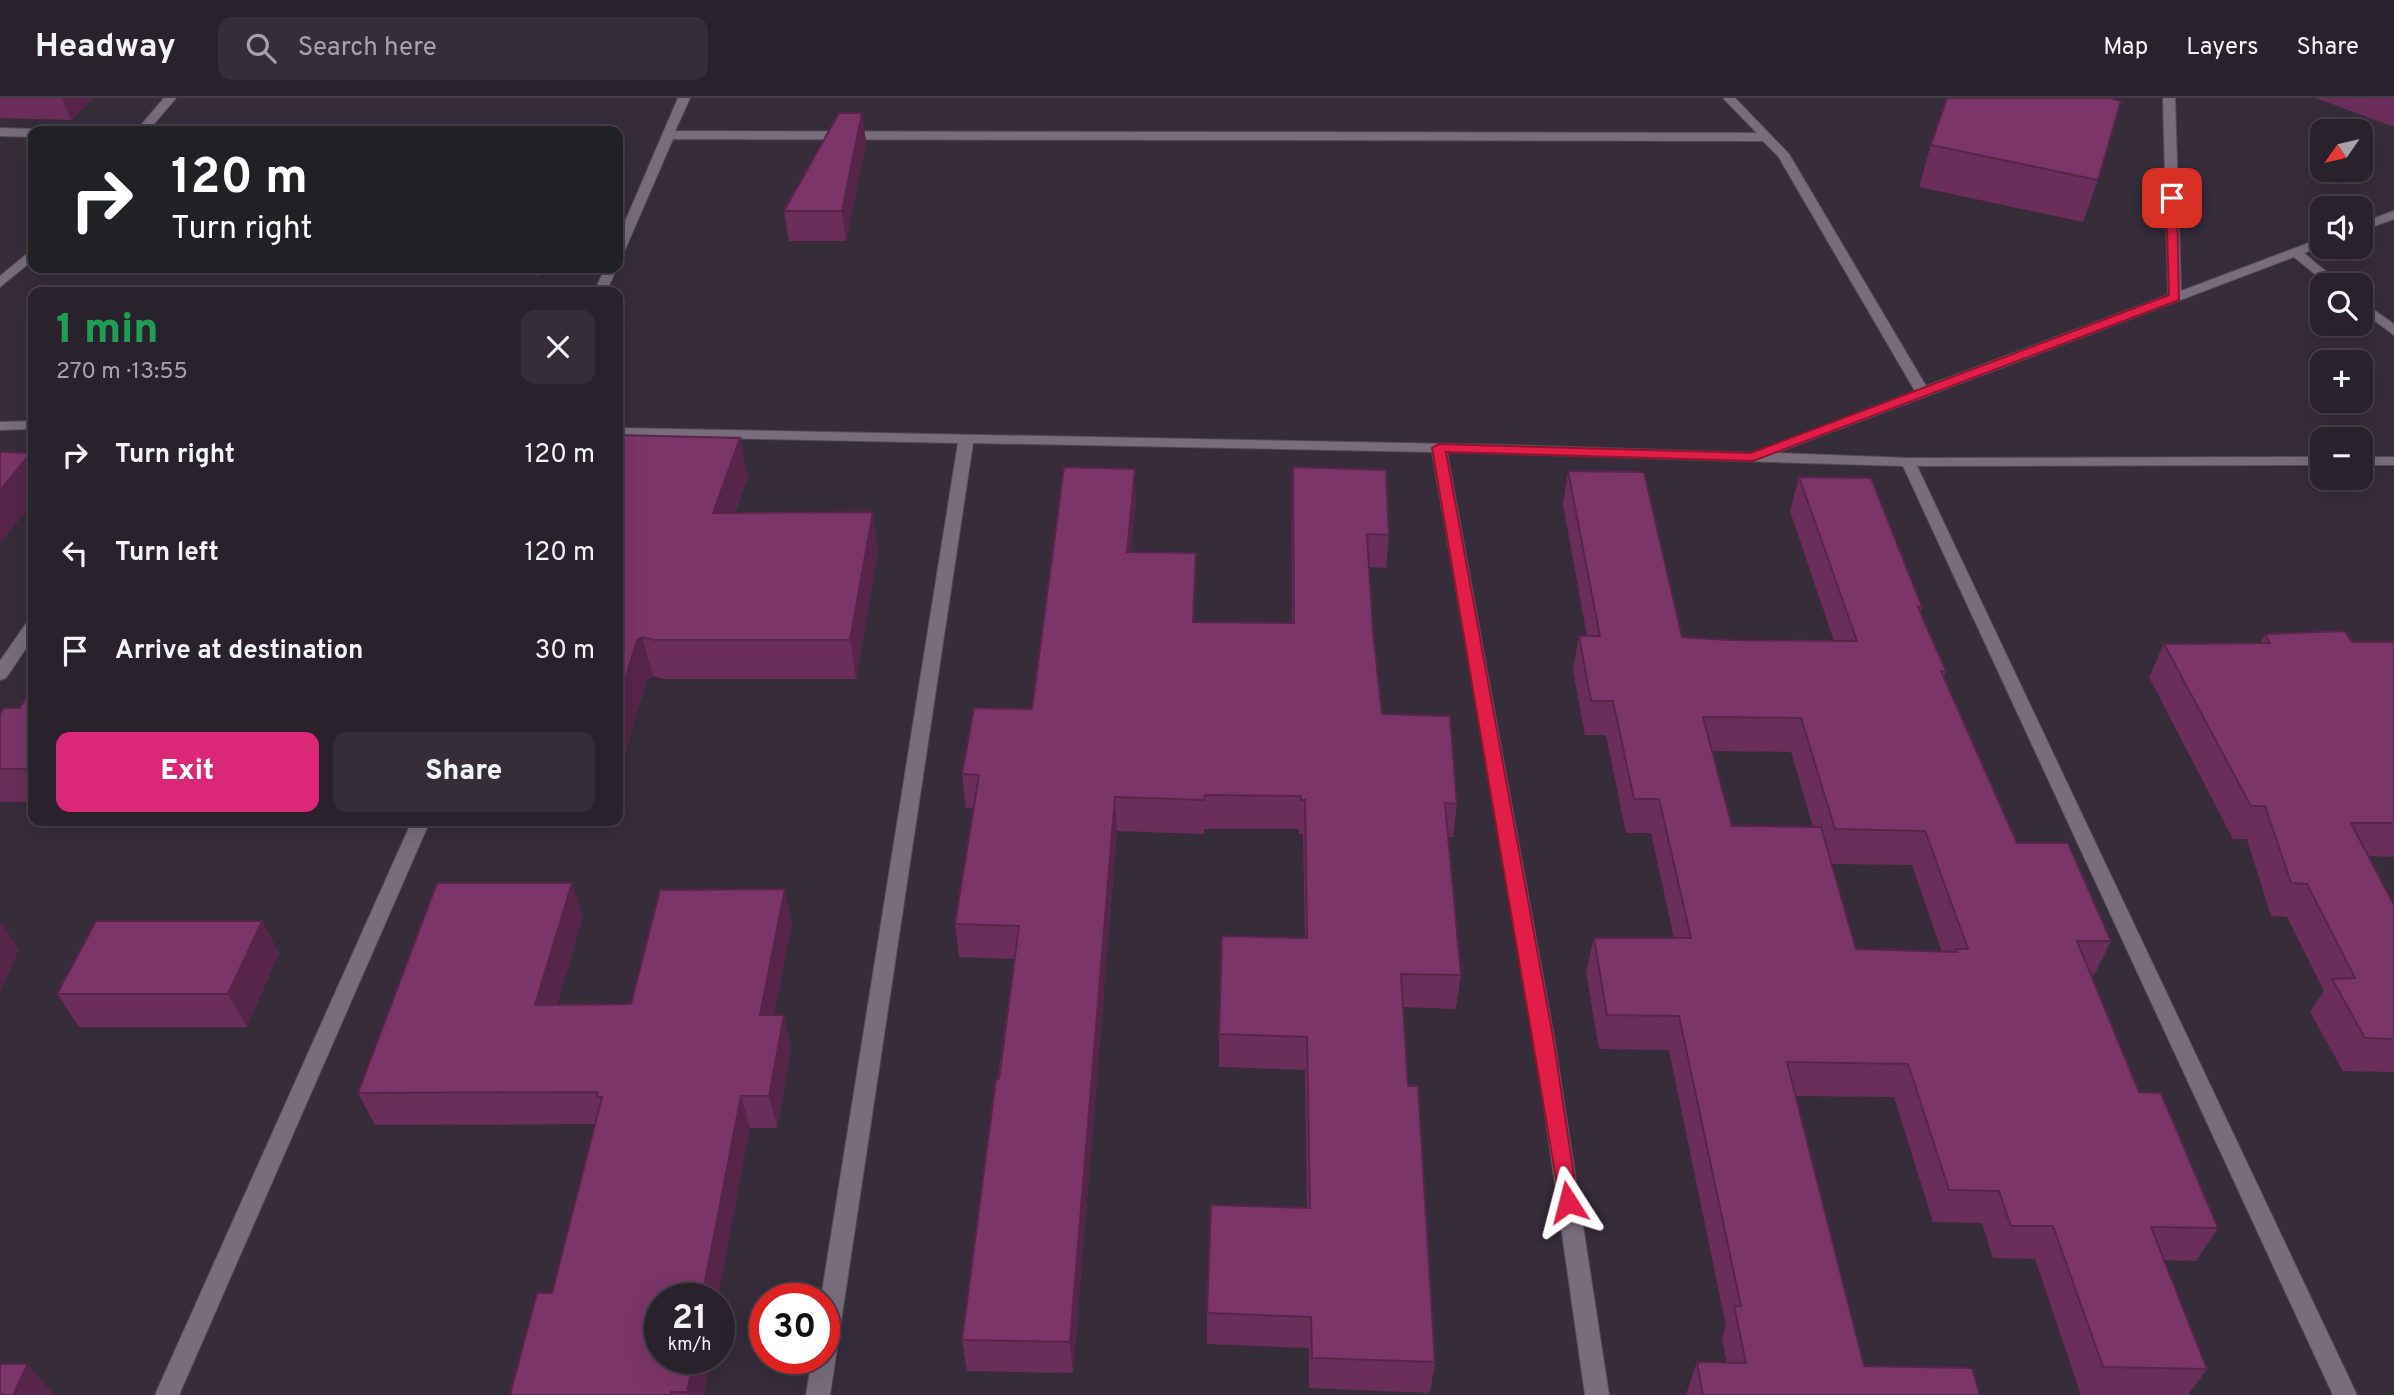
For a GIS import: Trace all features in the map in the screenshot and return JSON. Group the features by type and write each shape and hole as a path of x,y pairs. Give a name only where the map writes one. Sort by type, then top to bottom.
{"street":[{"path":"146,126 170,98"},
{"path":"623,240 684,98"},
{"path":"1729,98 1783,154 1923,393"},
{"path":"1744,113 1748,98"},
{"path":"2169,98 2175,297"},
{"path":"0,132 28,133"},
{"path":"668,135 1767,137"},
{"path":"2373,223 2394,215"},
{"path":"1753,457 2310,246"},
{"path":"2295,252 2321,273"},
{"path":"0,283 28,258"},
{"path":"2373,314 2394,331"},
{"path":"0,425 28,425"},
{"path":"623,432 1439,448 1908,462 2310,461"},
{"path":"835,1283 966,439"},
{"path":"1439,448 1544,1037 1597,1395"},
{"path":"2373,461 2394,461"},
{"path":"1908,462 2345,1395"},
{"path":"0,674 28,633"},
{"path":"167,1395 419,826"},
{"path":"818,1395 821,1374"}],"building":[{"path":"1947,98 2109,98 2121,101 2098,180 1931,145"},
{"path":"839,113 862,113 842,211 784,211"},
{"path":"623,435 740,438 713,513 873,512 850,640 655,640 642,637 637,640 623,686"},
{"path":"0,452 28,453 28,457 0,490"},
{"path":"1064,467 1135,469 1127,552 1196,553 1193,622 1294,623 1293,467 1386,470 1389,535 1367,534 1382,714 1450,716 1457,804 1445,803 1461,975 1401,974 1408,1086 1418,1086 1435,1362 1312,1358 1311,1317 1207,1313 1211,1205 1310,1208 1307,1037 1219,1034 1222,936 1307,938 1305,800 1301,800 1301,796 1205,795 1204,800 1115,797 1070,1342 962,1340 1019,926 955,924 979,775 962,774 974,708 1032,709"},
{"path":"1568,471 1644,472 1682,637 1729,640 1857,641 1799,477 1871,478 1922,607 1918,607 1946,671 1941,671 2017,843 2068,843 2111,941 2077,941 2139,1092 2161,1093 2218,1228 2151,1227 2207,1369 2103,1367 2053,1226 2011,1226 1999,1191 1949,1190 1908,1064 1787,1062 1864,1366 1972,1368 1980,1395 1703,1395 1697,1362 1746,1363 1734,1306 1741,1306 1679,1016 1607,1015 1594,938 1691,938 1659,799 1634,799 1613,701 1591,701 1579,636 1600,636","holes":["1703,717 1801,718 1835,829 1925,831 1968,949 1956,949 1957,952 1856,949 1821,827 1732,826"]},
{"path":"2345,631 2352,642 2394,642 2394,823 2351,823 2394,905 2394,1039 2365,1038 2332,979 2355,978 2307,884 2291,883 2265,806 2251,806 2164,644 2270,643 2265,634"},
{"path":"28,694 28,769 0,769 0,714 4,708 20,708"},
{"path":"437,883 572,883 535,1005 631,1004 660,890 785,889 760,1015 784,1015 769,1096 741,1096 705,1283 644,1283 644,1374 691,1374 687,1392 671,1392 670,1395 510,1395 537,1293 552,1293 602,1097 597,1097 598,1092 358,1093"},
{"path":"96,921 262,921 228,994 57,994"},
{"path":"0,1364 28,1364 13,1395 0,1395"}],"route":[{"path":"1568,1202 1544,1037 1439,448 1753,457 2175,297 2172,198"}]}
